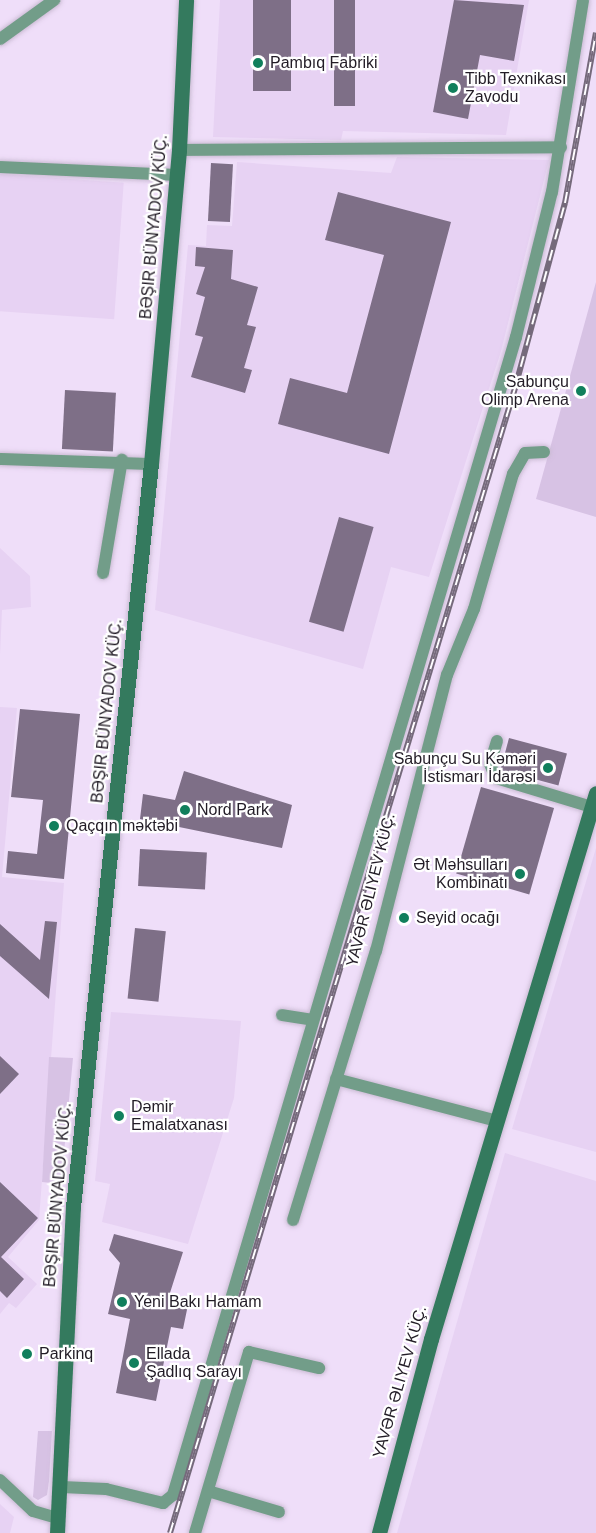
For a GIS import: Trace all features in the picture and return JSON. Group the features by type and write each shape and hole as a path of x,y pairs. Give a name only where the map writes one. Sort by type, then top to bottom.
{"street":[{"path":"0,39 54,0"},
{"name":"BƏŞIR BÜNYADOV KÜÇ.","path":"58,1526 62,1487 73,1207 150,464 179,150 186,0"},
{"path":"62,1487 106,1489 163,1503 173,1495 516,337 561,147 583,0"},
{"path":"179,150 561,147"},
{"path":"0,167 177,175"},
{"name":"YAVƏR ƏLIYEV KÜÇ.","path":"293,1220 376,951 447,675 474,609 513,474 525,453 544,452"},
{"path":"0,459 122,460 150,464"},
{"path":"103,573 122,460"},
{"path":"497,741 490,764 496,777 594,800"},
{"name":"YAVƏR ƏLIYEV KÜÇ.","path":"379,1533 497,1121 594,800"},
{"path":"282,1015 312,1020"},
{"path":"336,1079 497,1121"},
{"path":"195,1533 249,1352 319,1368"},
{"path":"0,1480 33,1510 58,1526"},
{"path":"208,1491 279,1512"}],"shaded area":[{"path":"220,0 529,0 506,135 343,131 341,140 213,137"},
{"path":"397,157 549,160 501,351 429,577 391,567 363,669 155,610 188,245 206,246 207,225 232,226 237,162 391,173"},
{"path":"0,174 124,183 114,319 0,311"},
{"name":"Sabunçu Olimp Arena","path":"596,282 596,517 536,499"},
{"path":"0,548 30,576 31,607 2,610 0,655"},
{"path":"0,707 17,708 2,877 64,883 39,1220 8,1257 37,1284 16,1308 9,1303 0,1314"},
{"path":"596,848 596,1152 512,1129"},
{"path":"111,1012 241,1021 234,1098 188,1244 102,1222 110,1184 95,1181"},
{"path":"49,1057 73,1058 61,1184 42,1182"},
{"path":"505,1153 596,1181 596,1533 397,1533"},
{"path":"38,1431 52,1431 47,1495 38,1500 33,1497"},
{"path":"0,1504 14,1517 10,1533 0,1533"}],"building":[{"path":"253,0 291,0 291,91 253,91"},
{"path":"334,0 355,0 355,106 334,106"},
{"path":"454,0 524,5 514,61 480,55 468,119 433,112"},
{"path":"211,163 233,164 230,222 208,221"},
{"path":"338,192 451,222 389,454 278,424 290,378 347,393 384,255 325,240"},
{"path":"196,247 233,250 231,279 258,287 247,325 256,327 244,368 252,370 245,393 191,377 203,337 195,335 205,297 196,294 205,267 195,266"},
{"path":"65,390 116,393 113,452 62,449"},
{"path":"339,517 374,527 344,632 309,622"},
{"path":"20,709 80,714 64,879 6,873 8,851 37,854 43,800 11,797"},
{"path":"509,738 567,754 558,785 500,770"},
{"path":"184,771 292,805 282,848 140,819 143,794 175,800"},
{"path":"481,787 554,808 529,894 456,874"},
{"path":"140,849 207,853 205,889 138,886"},
{"path":"45,921 57,922 49,999 0,956 0,924 40,960"},
{"path":"135,928 166,931 158,1002 128,999"},
{"path":"0,1056 19,1074 0,1094"},
{"path":"0,1182 38,1218 1,1257 24,1279 7,1298 0,1291"},
{"path":"114,1234 183,1252 169,1296 189,1300 183,1329 171,1327 156,1401 116,1393 130,1319 108,1314 120,1263 109,1250"}],"railway":[{"path":"170,1533 515,388 565,203 596,33"}],"place":[{"name":"Pambıq Fabriki","path":"258,63"},
{"name":"Tibb Texnikası Zavodu","path":"453,88"},
{"name":"Sabunçu Olimp Arena","path":"581,391"},
{"name":"Sabunçu Su Kəməri İstismarı İdarəsi","path":"548,768"},
{"name":"Nord Park","path":"185,810"},
{"name":"Qaçqın məktəbi","path":"54,826"},
{"name":"Ət Məhsulları Kombinatı","path":"520,874"},
{"name":"Seyid ocağı","path":"404,918"},
{"name":"Dəmir Emalatxanası","path":"119,1116"},
{"name":"Yeni Bakı Hamam","path":"122,1302"},
{"name":"Parkinq","path":"27,1354"},
{"name":"Ellada Şadlıq Sarayı","path":"134,1363"}]}
